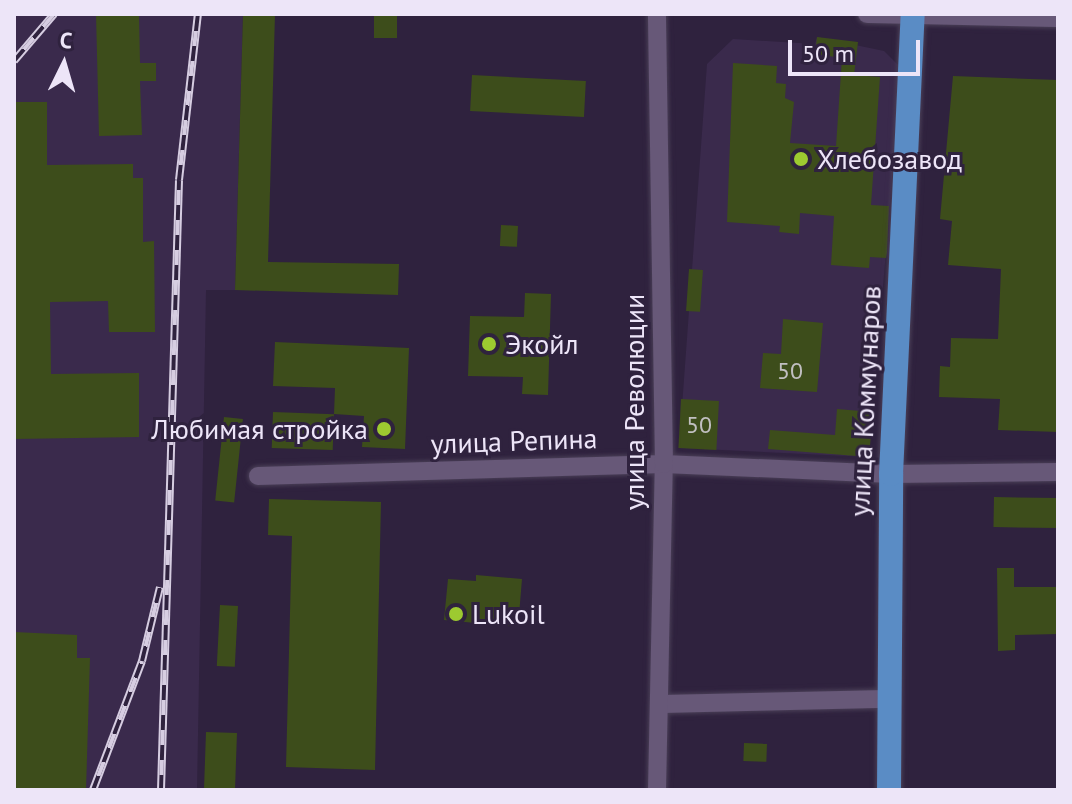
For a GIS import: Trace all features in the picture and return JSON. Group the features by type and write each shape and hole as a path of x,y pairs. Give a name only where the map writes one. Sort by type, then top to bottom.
{"main road":[{"name":"улица Коммунаров","path":"889,790 891,474 913,15"}],"street":[{"name":"улица Революции","path":"657,14 664,464 657,790"},
{"path":"867,14 1058,18"},
{"name":"улица Репина","path":"258,476 664,464 891,474 1058,472"},
{"path":"660,704 888,699"}],"shaded area":[{"path":"14,14 243,14 235,290 206,290 197,790 14,790"},
{"name":"Хлебозавод","path":"817,37 884,51 901,68 869,457 679,448 707,64 733,39 815,44"}],"building":[{"path":"96,14 139,14 140,63 156,63 156,81 140,81 142,135 99,136"},
{"path":"243,14 275,14 268,262 399,264 398,295 235,290"},
{"path":"374,14 397,14 397,38 374,38"},
{"name":"Хлебозавод","path":"817,37 858,42 854,75 880,77 871,205 889,206 887,253 886,258 870,257 869,268 831,265 834,216 800,213 799,234 779,232 780,226 727,222 733,63 777,66 776,83 786,84 785,98 794,102 790,143 836,146 842,58 815,54"},
{"path":"472,75 586,81 584,117 470,111"},
{"path":"953,76 1058,80 1058,432 998,430 1000,399 939,397 940,366 950,367 951,338 998,339 1001,269 948,265 952,221 940,219"},
{"path":"14,102 47,102 47,165 133,164 133,178 143,178 143,242 154,241 155,332 109,332 108,301 50,302 51,374 139,373 139,437 14,439"},
{"path":"501,225 518,226 517,247 500,246"},
{"path":"689,269 703,270 700,312 686,311"},
{"path":"525,293 551,294 548,395 522,394 523,377 468,376 470,316 524,317"},
{"path":"783,319 823,323 817,392 760,388 763,353 781,354"},
{"path":"275,342 409,348 405,449 362,447 364,416 334,414 335,388 273,386"},
{"path":"681,399 719,401 716,450 678,448"},
{"path":"837,409 873,412 869,457 768,449 770,430 835,435"},
{"path":"273,412 334,414 333,450 272,448"},
{"path":"224,417 243,419 234,503 215,501"},
{"path":"994,497 1058,498 1057,528 993,527"},
{"path":"269,499 381,502 375,770 286,767 292,536 268,535"},
{"path":"997,568 1014,568 1014,587 1058,587 1058,634 1015,635 1015,650 998,651"},
{"path":"476,575 522,579 518,627 444,620 448,579 476,581"},
{"path":"220,605 238,606 235,667 217,666"},
{"path":"14,632 77,635 77,658 90,658 86,790 14,790"},
{"path":"206,732 237,733 235,790 204,790"},
{"path":"744,743 767,744 766,762 743,761"}],"railway":[{"path":"14,61 54,14"},
{"path":"161,790 179,180 198,14"},
{"path":"93,790 142,661 160,587"}],"place":[{"name":"Хлебозавод","path":"801,159"},
{"name":"Экойл","path":"489,344"},
{"name":"Любимая стройка","path":"384,429"},
{"name":"Lukoil","path":"456,614"}]}
